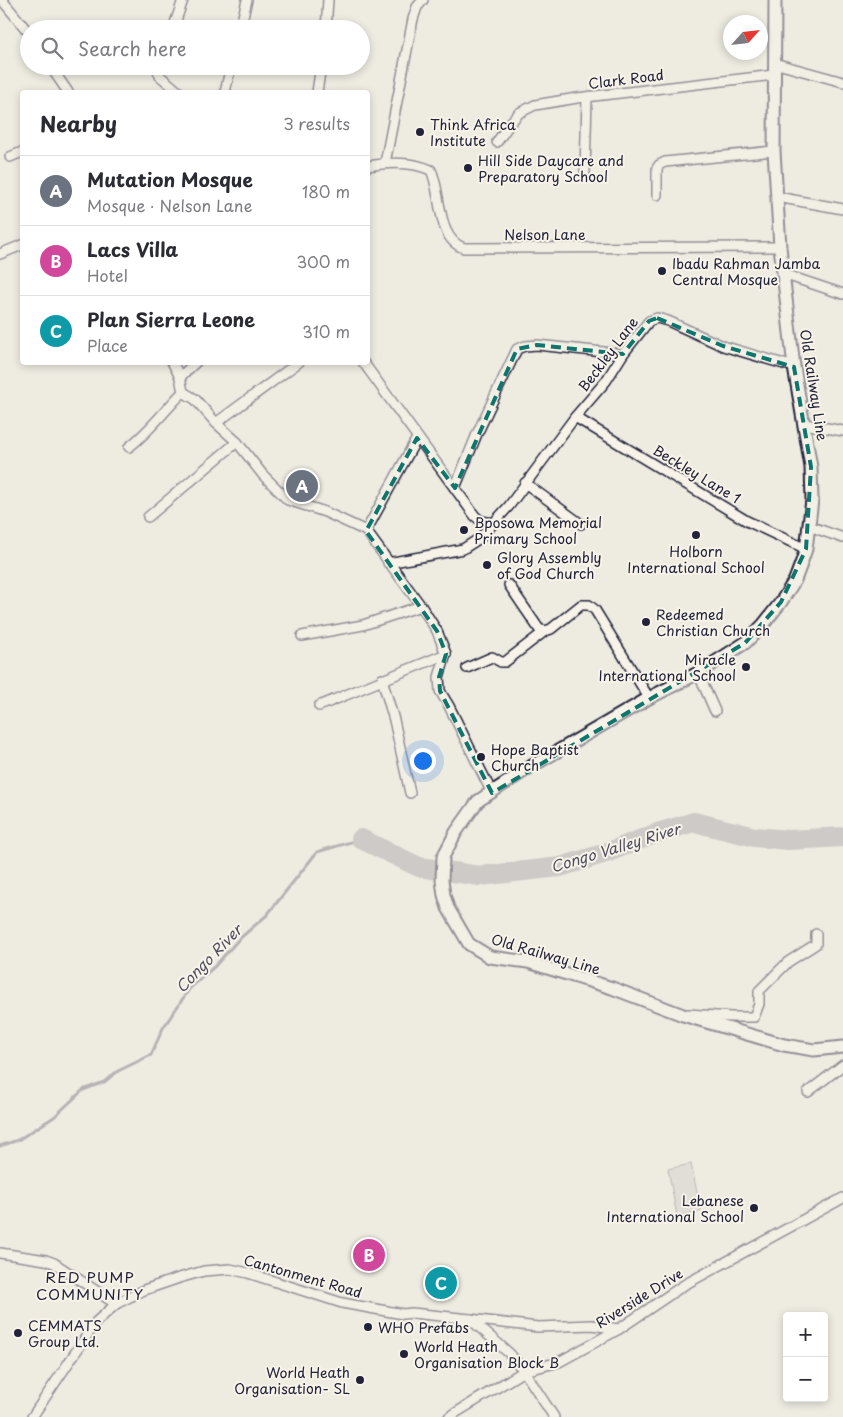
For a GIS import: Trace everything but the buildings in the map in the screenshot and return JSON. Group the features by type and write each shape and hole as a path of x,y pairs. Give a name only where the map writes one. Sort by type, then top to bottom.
{"street":[{"path":"2,0 20,22"},
{"path":"176,20 183,0"},
{"path":"242,20 248,0"},
{"path":"327,20 328,0"},
{"path":"385,163 413,19 417,8 423,0"},
{"name":"Old Railway Line","path":"775,0 774,151 780,247 794,367 811,467 812,500 806,549 795,580 782,602 745,643 698,673 649,698 532,766 478,801 456,832 444,857 442,880 448,908 469,944 490,957 528,962 612,988 683,1014 784,1045 814,1050 843,1047"},
{"path":"774,69 843,82"},
{"name":"Clark Road","path":"497,142 510,122 528,107 774,69"},
{"path":"56,75 67,90"},
{"path":"159,75 177,90"},
{"path":"225,90 229,75"},
{"path":"317,90 320,75"},
{"path":"585,172 587,98"},
{"path":"657,195 657,168 665,162 774,151"},
{"path":"10,157 20,153"},
{"name":"Nelson Lane","path":"370,166 385,163 418,164 430,170 436,180 445,230 451,240 464,248 780,247"},
{"path":"778,197 843,210"},
{"path":"0,254 20,246"},
{"path":"783,274 843,294"},
{"name":"Beckley Lane","path":"388,563 463,548 480,538 509,506 576,417 606,381 623,354 649,321 657,318 723,346 794,367"},
{"path":"455,488 477,434 517,349 537,344 623,354"},
{"path":"174,365 180,377 183,392 194,399 236,442 263,475 288,500 325,512 366,531 437,631 446,654 439,677 440,691 492,793"},
{"path":"180,377 193,365"},
{"path":"216,423 295,365"},
{"path":"365,365 475,516 481,521 493,523"},
{"path":"129,448 142,437 159,416 183,392"},
{"name":"Beckley Lane 1","path":"576,417 747,521 806,549"},
{"path":"805,424 843,431"},
{"path":"366,531 417,438"},
{"path":"148,516 236,442"},
{"path":"525,483 581,524"},
{"path":"809,526 843,538"},
{"path":"509,586 539,629 545,632"},
{"path":"467,668 492,657 505,662 581,605 589,605 649,698"},
{"path":"302,636 363,624 421,606"},
{"path":"319,706 446,654"},
{"path":"698,673 714,711"},
{"path":"382,679 394,720 410,793"},
{"path":"683,1014 754,1017 759,1004 759,991 788,962 816,944 816,934"},
{"path":"808,1092 843,1065"},
{"name":"Riverside Drive","path":"449,1417 524,1371 559,1362 619,1329 684,1285 843,1198"},
{"path":"0,1253 54,1263 116,1304"},
{"name":"Cantonment Road","path":"32,1417 78,1346 96,1322 116,1304 167,1281 204,1271 230,1269 342,1303 403,1314 412,1312 538,1327 592,1324 619,1329"},
{"path":"470,1319 510,1354 524,1371 554,1417"}],"highlighted area":[{"path":"657,318 723,346 794,367 811,467 806,549 781,602 745,643 492,793 440,691 439,677 446,654 437,631 366,531 417,438 455,488 517,349 537,345 623,354 649,321"}],"shaded area":[{"path":"691,1164 701,1211 677,1216 668,1169"}],"waterway":[{"name":"Congo Valley River","path":"361,839 419,867 480,876 560,867 694,822 755,837 788,840 843,837"},
{"name":"Congo River","path":"0,1146 18,1140 54,1117 83,1090 104,1082 118,1071 151,1055 163,1028 190,988 215,966 238,940 267,915 317,852 361,839"}],"place":[{"name":"Think Africa Institute","path":"420,132"},
{"name":"Hill Side Daycare and Preparatory School","path":"468,168"},
{"name":"Ibadu Rahman Jamba Central Mosque","path":"662,271"},
{"name":"Mutation Mosque","path":"302,486"},
{"name":"Bposowa Memorial Primary School","path":"464,530"},
{"name":"Holborn International School","path":"696,535"},
{"name":"Glory Assembly of God Church","path":"487,565"},
{"name":"Redeemed Christian Church","path":"646,622"},
{"name":"Miracle International School","path":"746,667"},
{"name":"Hope Baptist Church","path":"481,757"},
{"name":"Lebanese International School","path":"754,1208"},
{"name":"Lacs Villa","path":"369,1255"},
{"name":"Plan Sierra Leone","path":"441,1283"},
{"name":"WHO Prefabs","path":"368,1327"},
{"name":"CEMMATS Group Ltd.","path":"18,1333"},
{"name":"World Heath Organisation Block B","path":"404,1354"},
{"name":"World Heath Organisation- SL","path":"360,1380"}],"district":[{"name":"RED PUMP COMMUNITY","path":"90,1284"}]}
